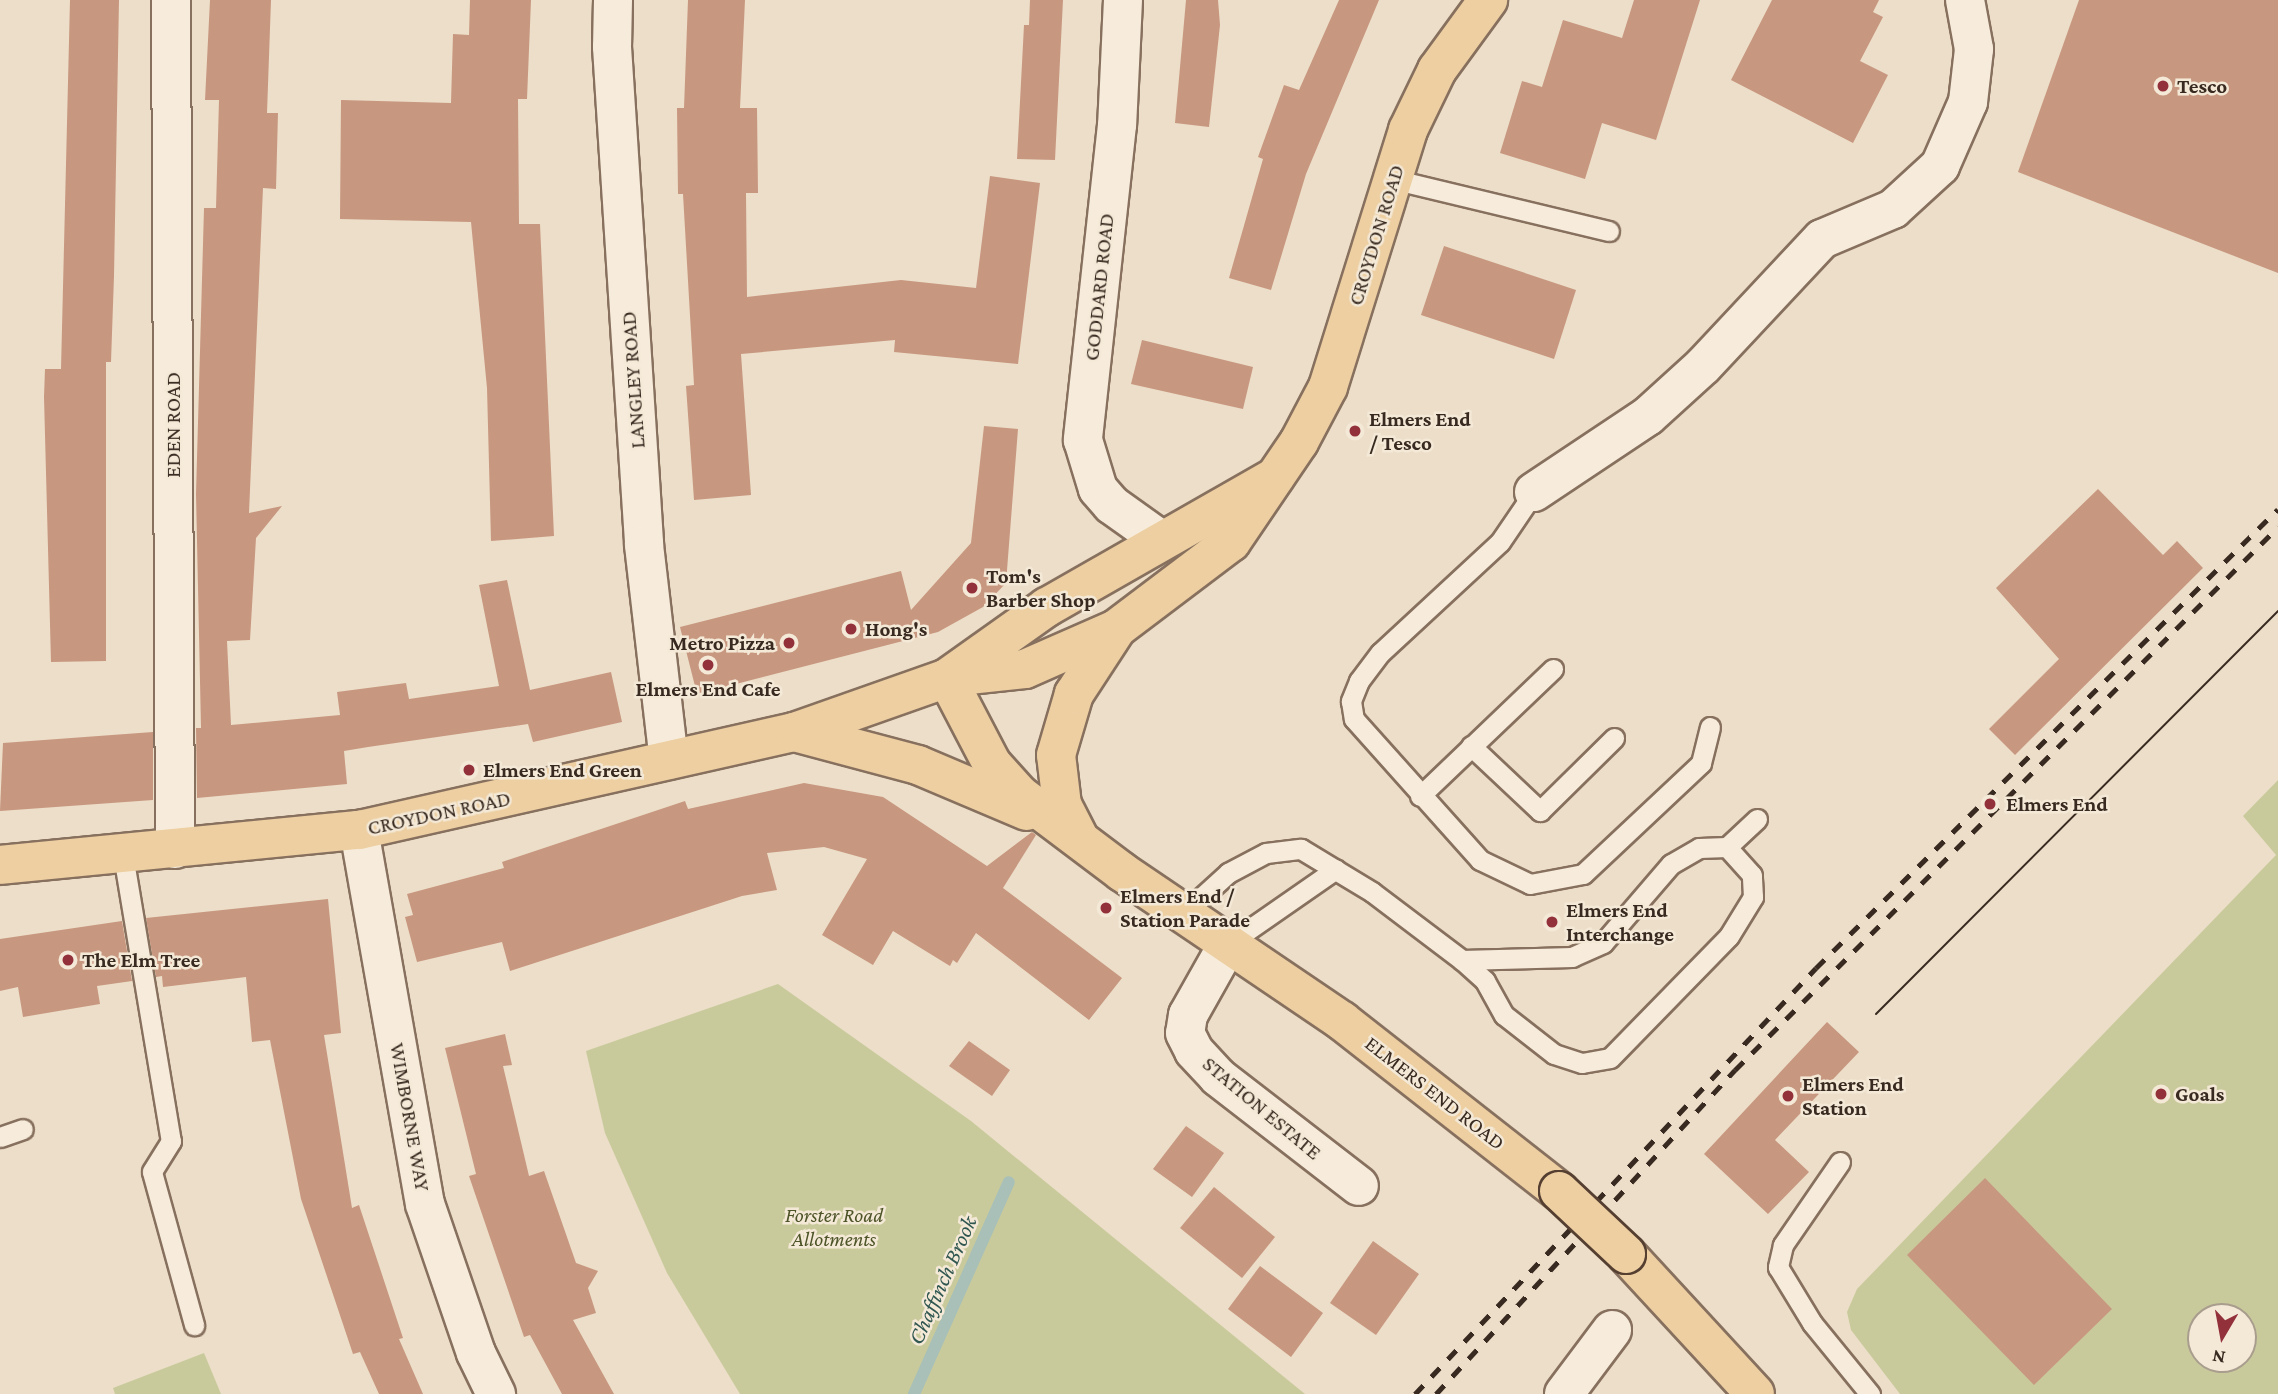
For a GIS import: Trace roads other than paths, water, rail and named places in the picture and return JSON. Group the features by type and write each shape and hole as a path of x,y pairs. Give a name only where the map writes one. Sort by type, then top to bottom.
{"main road":[{"name":"CROYDON ROAD","path":"0,865 359,830 794,732 947,678 1025,669 1116,629 1230,542 1275,477 1328,387 1392,179 1437,70 1488,0"},
{"name":"CROYDON ROAD","path":"947,678 1047,607 1275,477"},
{"name":"ELMERS END ROAD","path":"1078,836 1062,804 1058,745 1074,694 1116,629"},
{"name":"ELMERS END ROAD","path":"947,678 992,764 1020,795 1184,914 1342,1021 1559,1191 1626,1254 1755,1394"},
{"path":"794,732 918,765 1078,836"}],"street":[{"name":"EDEN ROAD","path":"171,0 175,849"},
{"name":"LANGLEY ROAD","path":"613,0 611,47 644,545 669,760"},
{"name":"GODDARD ROAD","path":"1123,0 1117,125 1083,440 1098,489 1112,505 1161,540"},
{"path":"1534,492 1648,416 1703,366 1822,239 1893,209 1940,166 1968,102 1974,49 1971,2"},
{"name":"WIMBORNE WAY","path":"359,830 425,1204 476,1353 496,1394"},
{"name":"STATION ESTATE","path":"1228,944 1188,1016 1185,1033 1194,1051 1218,1077 1359,1186"},
{"path":"1563,1394 1612,1330"}],"lane":[{"path":"1392,179 1609,232"},
{"path":"1534,492 1500,542 1380,653 1359,681 1351,701 1354,719 1480,860 1530,884 1583,874 1701,763 1710,727"},
{"path":"1420,796 1553,669"},
{"path":"1471,746 1540,811 1614,738"},
{"path":"1462,960 1572,957 1603,943 1671,864 1699,848 1727,847 1757,819"},
{"path":"1184,914 1228,873 1266,853 1301,849 1336,869 1462,960 1485,981 1504,1015 1554,1054 1582,1063 1610,1058 1729,936 1752,897 1752,876 1727,847"},
{"path":"123,855 171,1141 152,1172 194,1325"},
{"path":"1228,944 1336,869"},
{"path":"0,1137 23,1129"},
{"path":"1840,1162 1783,1245 1778,1267 1812,1323 1870,1394"}],"waterway":[{"name":"Chaffinch Brook","path":"914,1394 1009,1182"}],"tram line":[{"path":"1876,1014 2278,611"}],"railway":[{"path":"1415,1394 1816,968 2278,509"},
{"path":"1436,1394 1735,1070 2278,527"}],"place":[{"name":"Tesco","path":"2163,86"},
{"name":"Elmers End / Tesco","path":"1355,431"},
{"name":"Tom's Barber Shop","path":"972,588"},
{"name":"Hong's","path":"851,629"},
{"name":"Metro Pizza","path":"789,643"},
{"name":"Elmers End Cafe","path":"708,665"},
{"name":"Elmers End Green","path":"469,770"},
{"name":"Elmers End","path":"1990,804"},
{"name":"Elmers End / Station Parade","path":"1106,908"},
{"name":"Elmers End Interchange","path":"1552,922"},
{"name":"The Elm Tree","path":"68,960"},
{"name":"Goals","path":"2161,1094"},
{"name":"Elmers End Station","path":"1788,1096"}],"park label":[{"name":"Forster Road Allotments","path":"834,1227"}]}
